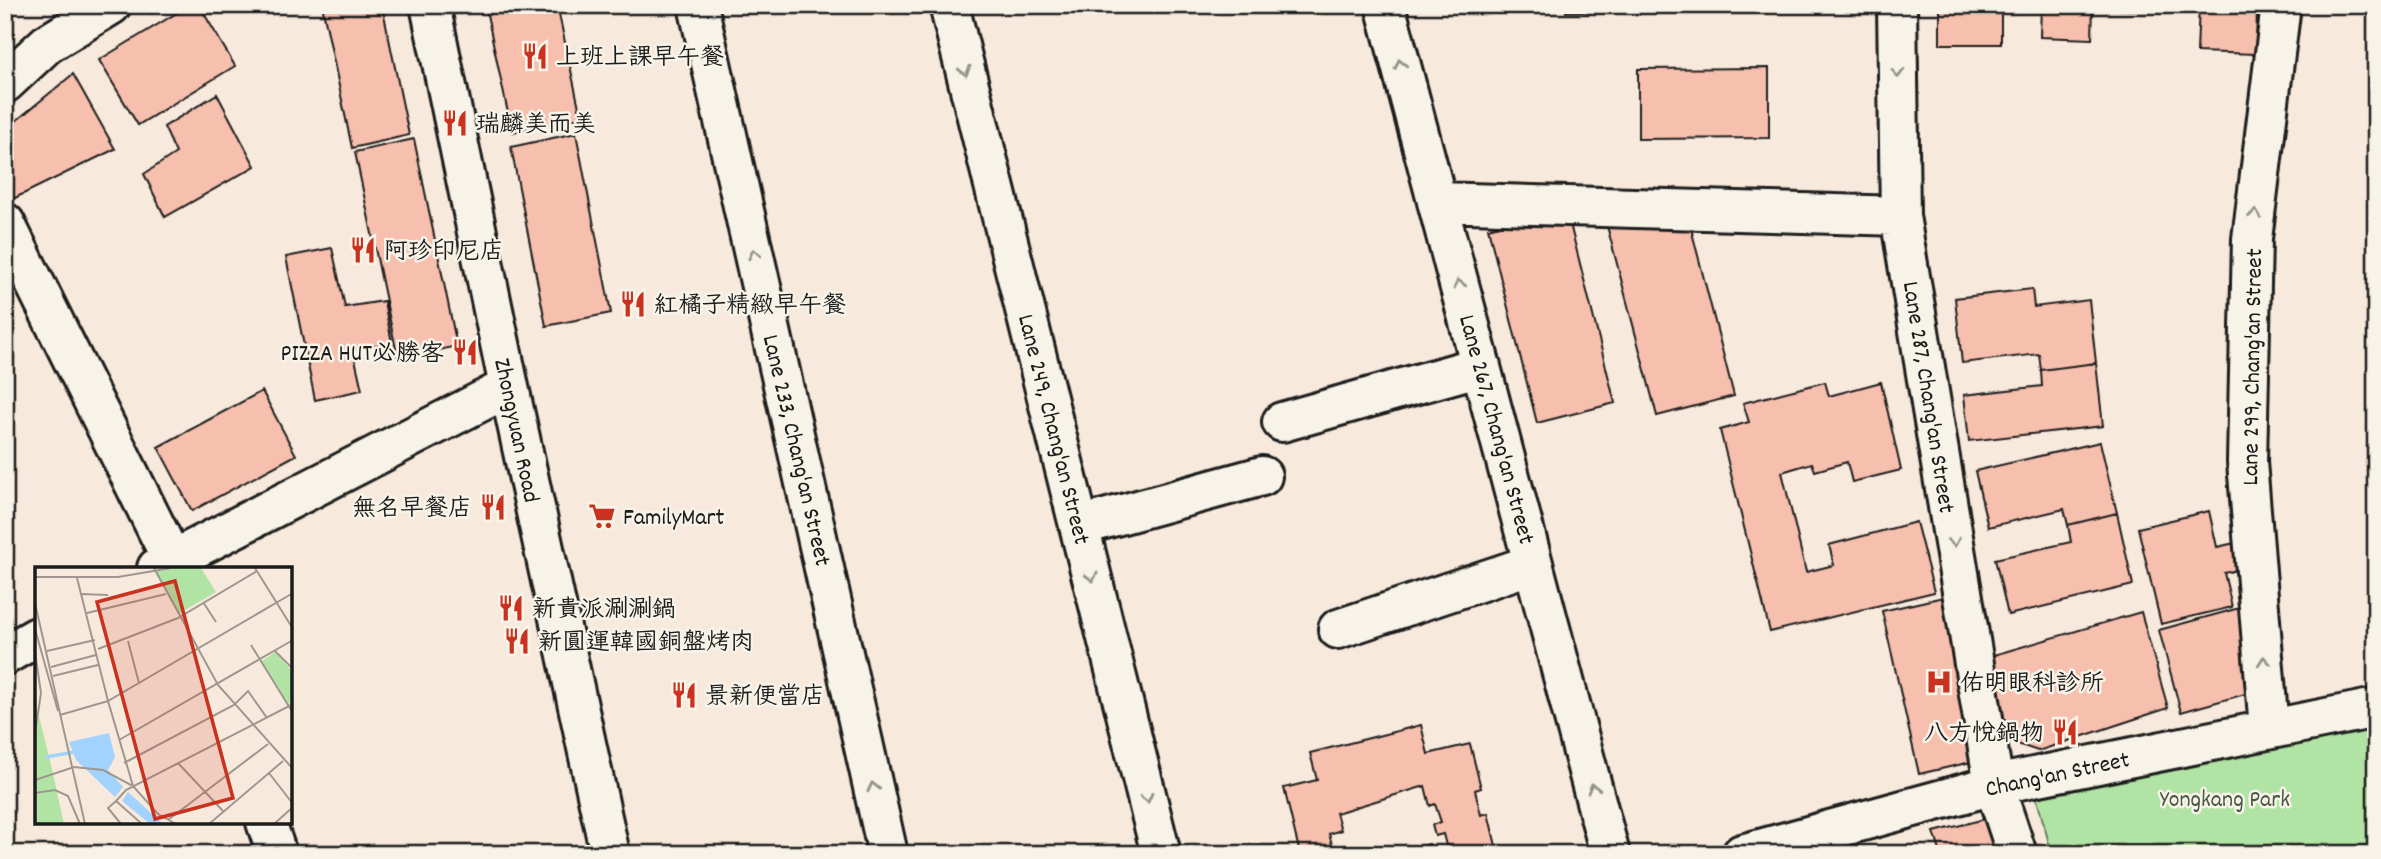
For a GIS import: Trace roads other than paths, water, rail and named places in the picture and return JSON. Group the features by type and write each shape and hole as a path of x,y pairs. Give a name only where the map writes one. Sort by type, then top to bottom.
{"street":[{"path":"5,83 47,44 111,5"},
{"name":"Zhongyuan Road","path":"430,5 610,854"},
{"name":"Lane 233, Chang'an Street","path":"698,5 888,854"},
{"name":"Lane 249, Chang'an Street","path":"949,5 1161,854"},
{"name":"Lane 267, Chang'an Street","path":"1385,5 1610,854"},
{"name":"Lane 287, Chang'an Street","path":"1897,5 1900,216 1994,785 2017,854"},
{"name":"Lane 299, Chang'an Street","path":"2269,729 2247,462 2252,239 2281,5"},
{"path":"1437,202 1900,216"},
{"path":"5,223 168,566 509,387"},
{"path":"1282,422 1481,366"},
{"path":"1079,526 1262,476"},
{"path":"1338,629 1533,564"},
{"path":"5,655 35,638"},
{"name":"Chang'an Street","path":"1742,854 1994,785 2376,708"},
{"path":"267,824 277,854"}],"place":[{"name":"上班上課早午餐","path":"535,56"},
{"name":"瑞麟美而美","path":"455,123"},
{"name":"阿珍印尼店","path":"363,250"},
{"name":"紅橘子精緻早午餐","path":"633,304"},
{"name":"PIZZA HUT必勝客","path":"465,352"},
{"name":"無名早餐店","path":"493,507"},
{"name":"FamilyMart","path":"602,516"},
{"name":"新貴派涮涮鍋","path":"511,608"},
{"name":"新圓運韓國銅盤烤肉","path":"517,641"},
{"name":"佑明眼科診所","path":"1939,682"},
{"name":"景新便當店","path":"684,695"},
{"name":"八方悅鍋物","path":"2065,732"}],"park label":[{"name":"Yongkang Park","path":"2225,798"}]}
